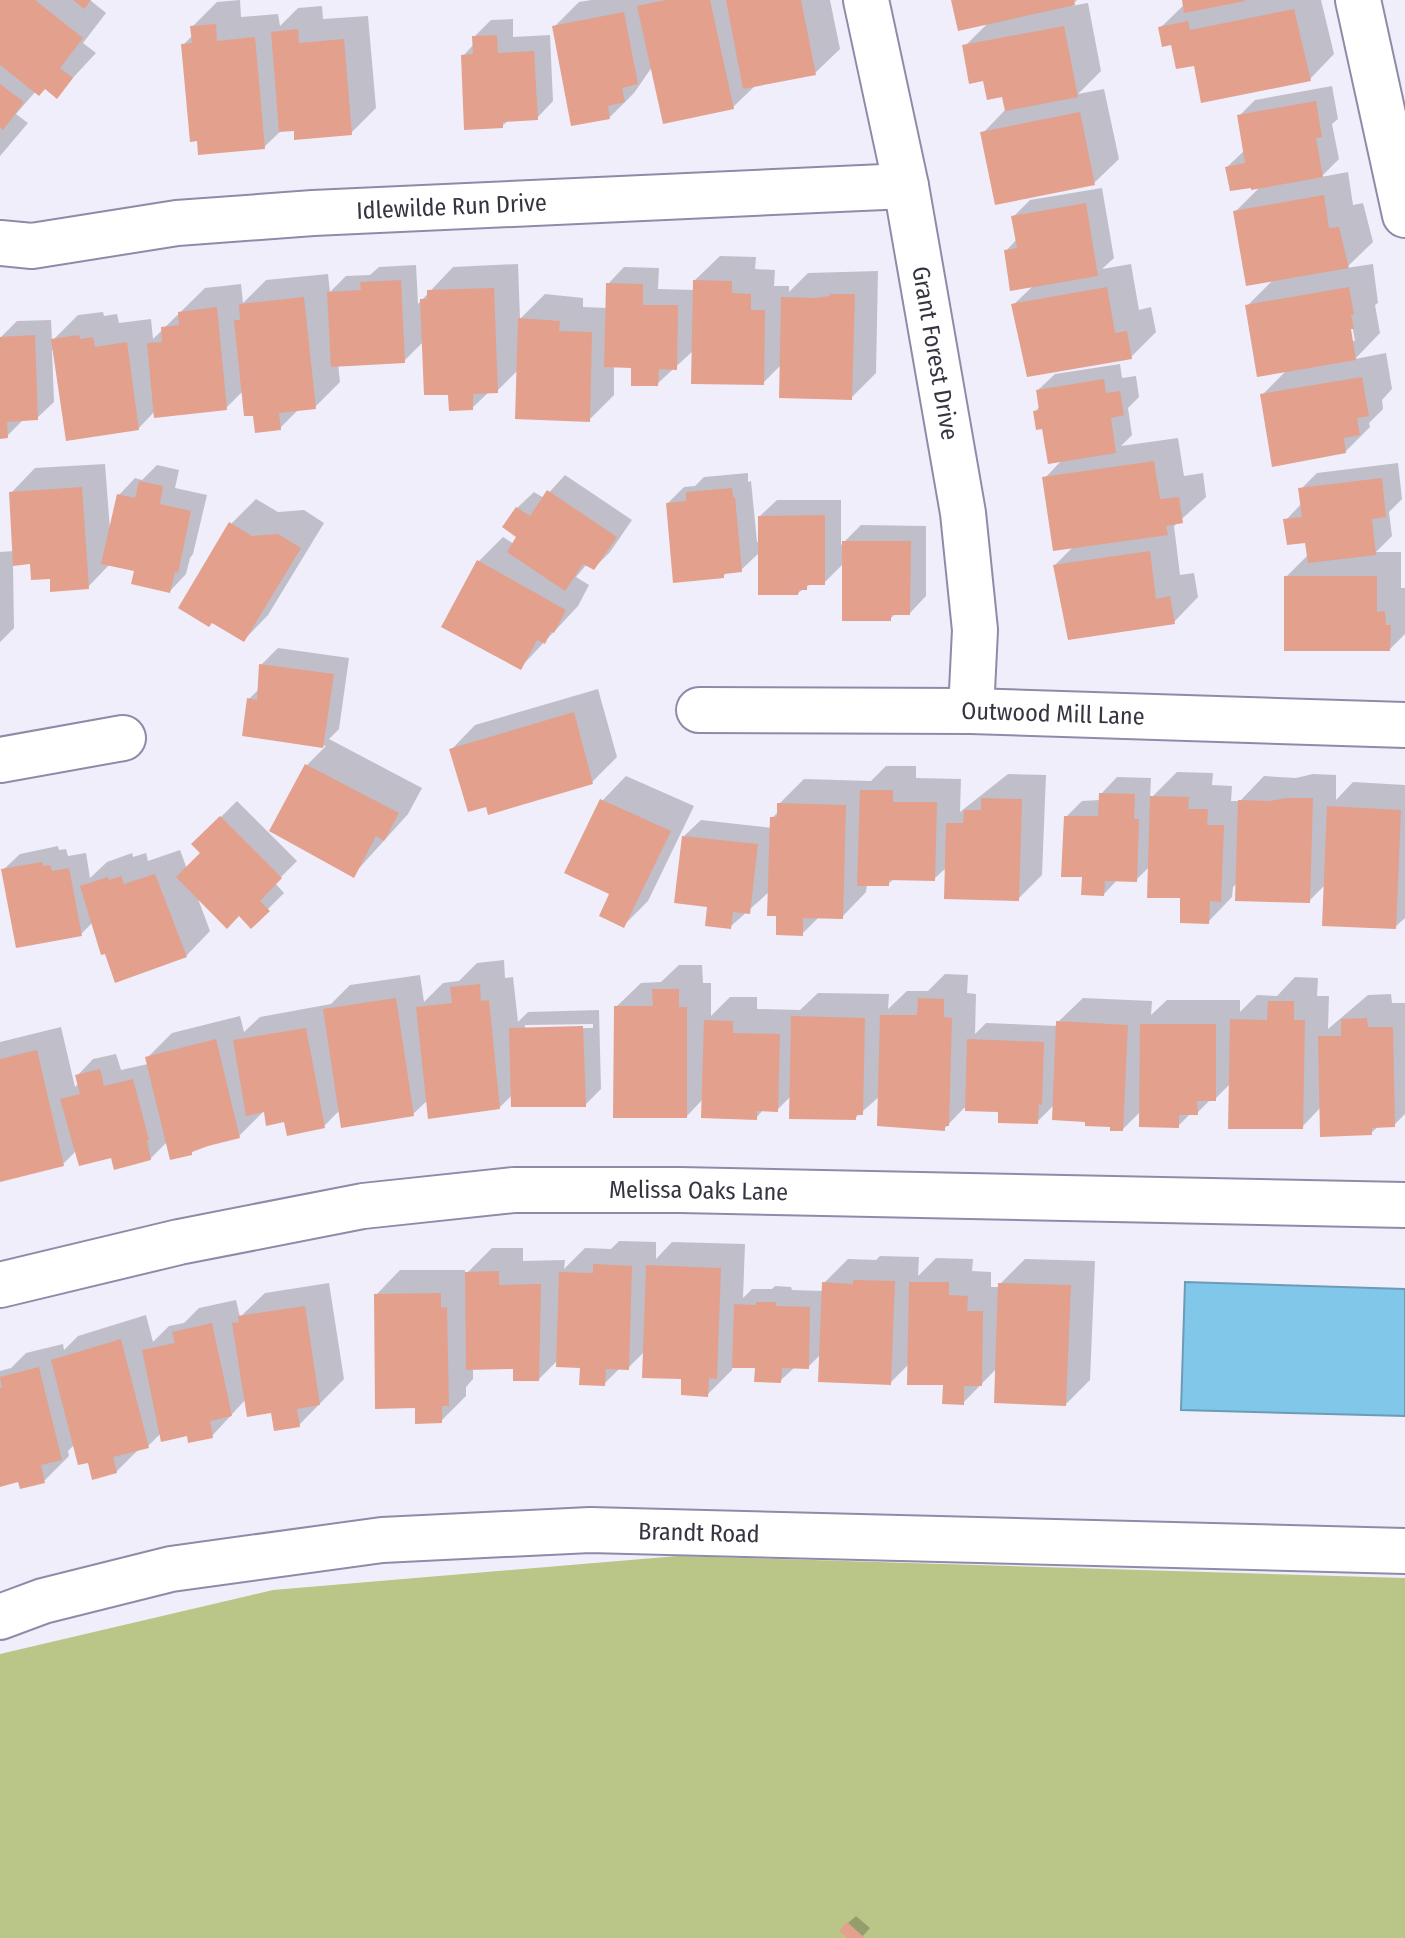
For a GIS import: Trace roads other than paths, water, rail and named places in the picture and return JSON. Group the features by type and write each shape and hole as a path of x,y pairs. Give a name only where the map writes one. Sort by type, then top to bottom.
{"street":[{"name":"Grant Forest Drive","path":"866,0 906,186 963,513 975,630 971,711"},
{"path":"1358,0 1405,215"},
{"name":"Idlewilde Run Drive","path":"0,243 32,246 177,223 313,213 906,186"},
{"name":"Outwood Mill Lane","path":"699,710 971,711 1405,725"},
{"path":"0,760 123,738"},
{"name":"Melissa Oaks Lane","path":"0,1285 179,1242 363,1206 514,1190 1405,1205"},
{"name":"Brandt Road","path":"0,1617 43,1601 171,1569 382,1540 531,1532 617,1530 1405,1551"}],"water":[{"path":"1185,1282 1405,1289 1405,1416 1181,1410"}]}
